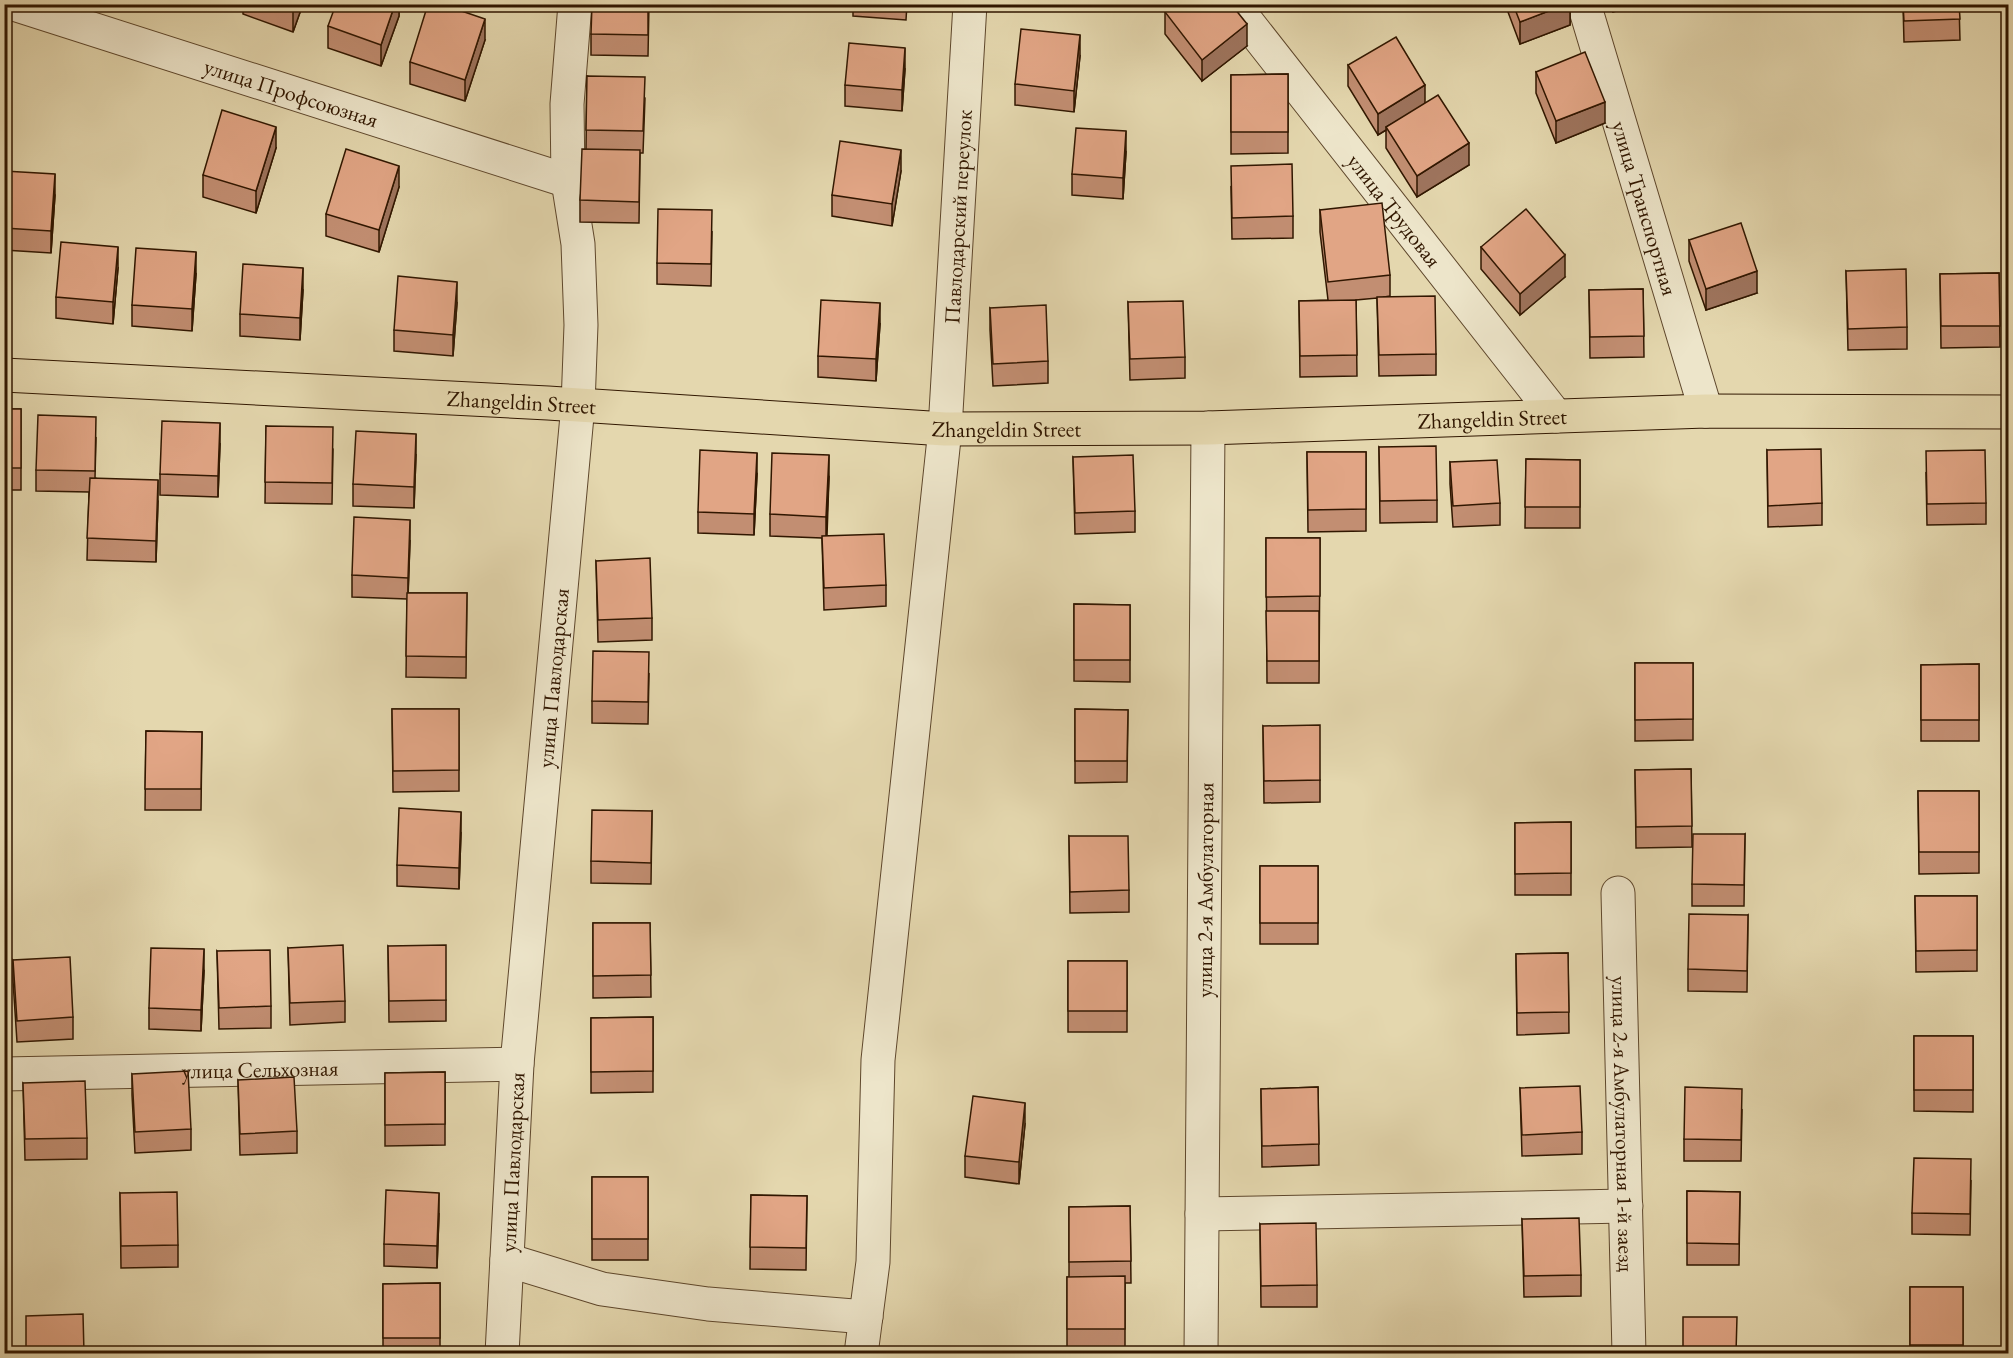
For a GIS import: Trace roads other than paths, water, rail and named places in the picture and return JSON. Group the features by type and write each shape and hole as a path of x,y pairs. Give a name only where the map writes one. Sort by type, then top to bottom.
{"main road":[{"name":"Zhangeldin Street","path":"4,375 578,405 945,429 1208,428 1706,411 2008,412"}],"street":[{"name":"улица Профсоюзная","path":"14,4 568,181"},
{"name":"улица Павлодарская","path":"502,1353 517,1064 578,405 581,325 578,244 568,181 567,104 575,4"},
{"name":"Павлодарский переулок","path":"945,429 970,4"},
{"name":"улица Трудовая","path":"1233,4 1556,417"},
{"name":"улица Транспортная","path":"1584,4 1706,411"},
{"name":"улица 2-я Амбулаторная","path":"1201,1353 1208,428"},
{"path":"861,1353 873,1262 878,1060 945,429"},
{"name":"улица 2-я Амбулаторная 1-й заезд","path":"1618,893 1629,1353"},
{"name":"улица Сельхозная","path":"4,1074 517,1064"},
{"path":"1202,1214 1626,1206"},
{"path":"507,1260 602,1289 708,1304 866,1317"}]}
